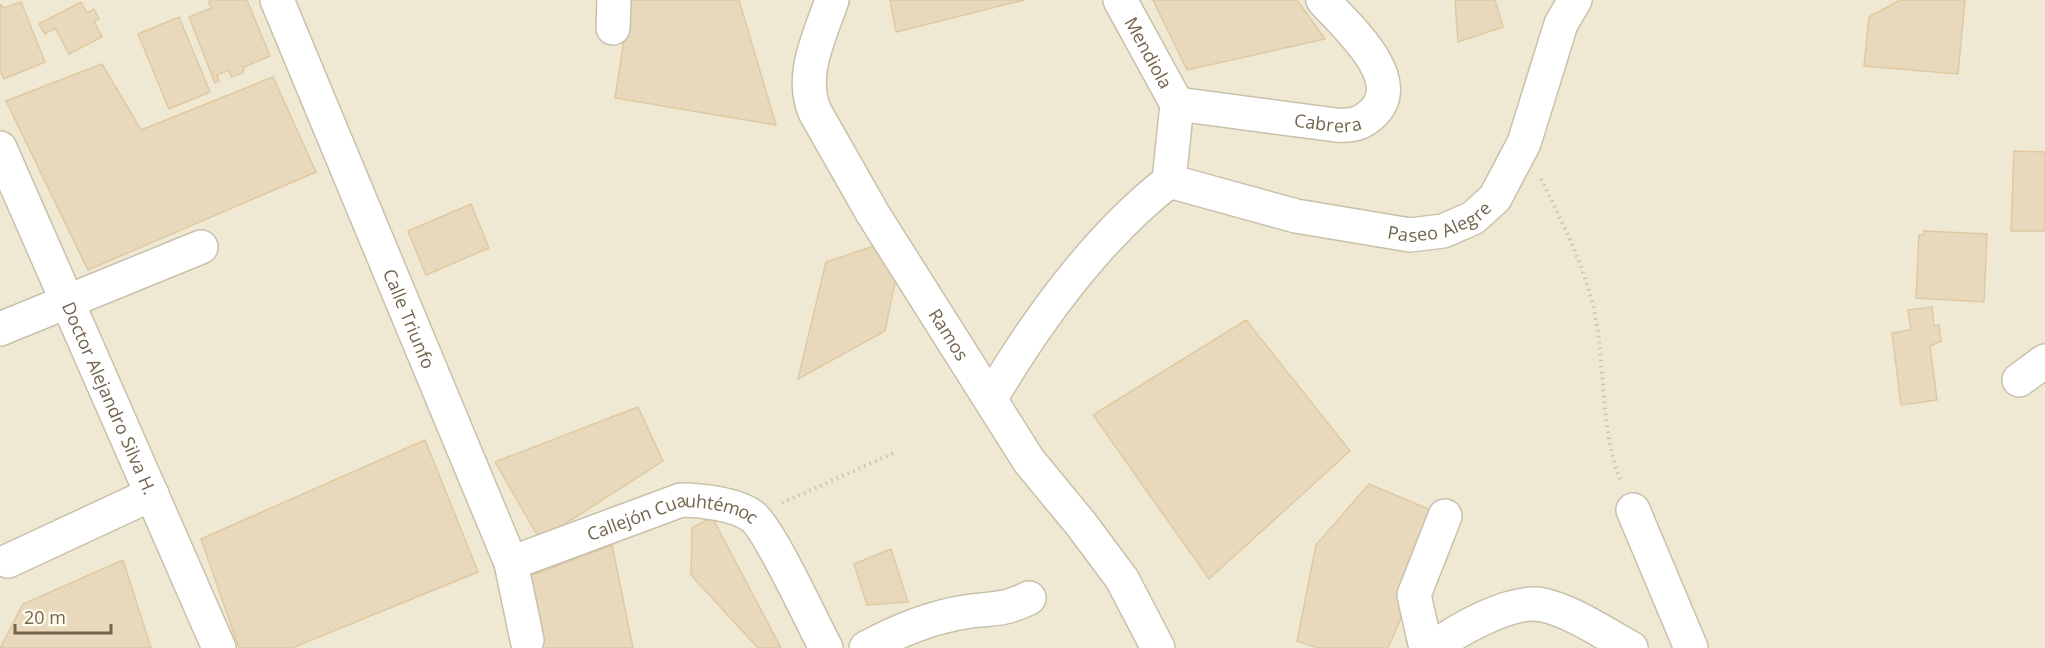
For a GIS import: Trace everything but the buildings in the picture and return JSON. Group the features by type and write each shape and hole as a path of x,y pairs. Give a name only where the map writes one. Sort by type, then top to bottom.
{"street":[{"name":"Calle Triunfo","path":"278,0 511,563 527,640"},
{"name":"Ramos","path":"832,0 810,67 808,97 873,214 1029,461 1081,524 1122,579 1158,648"},
{"name":"Mendiola","path":"1120,0 1178,104"},
{"name":"Cabrera","path":"1178,104 1336,126 1353,126 1366,121 1378,108 1384,93 1383,77 1376,62 1323,0"},
{"name":"Paseo Alegre","path":"1169,181 1296,216 1410,235 1443,231 1473,218 1495,198 1524,143 1561,24 1575,0"},
{"path":"991,398 1023,343 1074,280 1137,207 1169,181 1178,104"},
{"name":"Doctor Alejandro Silva H.","path":"0,148 219,648"},
{"path":"0,329 201,247"},
{"path":"8,561 152,494"},
{"name":"Callejón Cuauhtémoc","path":"511,563 681,500 700,500 752,516"},
{"path":"1633,510 1691,648"},
{"path":"752,516 770,542 826,648"},
{"path":"1426,648 1414,595 1445,516"},
{"path":"866,648 903,629 930,620 972,611 1007,609 1029,598"},
{"path":"1433,648 1492,615 1517,606 1541,604 1564,612 1631,648"}],"path":[{"path":"1524,143 1579,258 1598,331 1605,407 1616,468 1633,510"},
{"name":"Callejón Cuauhtémoc","path":"752,516 896,452"}],"shaded area":[{"path":"0,0 2045,0 2045,648 0,648"}]}
